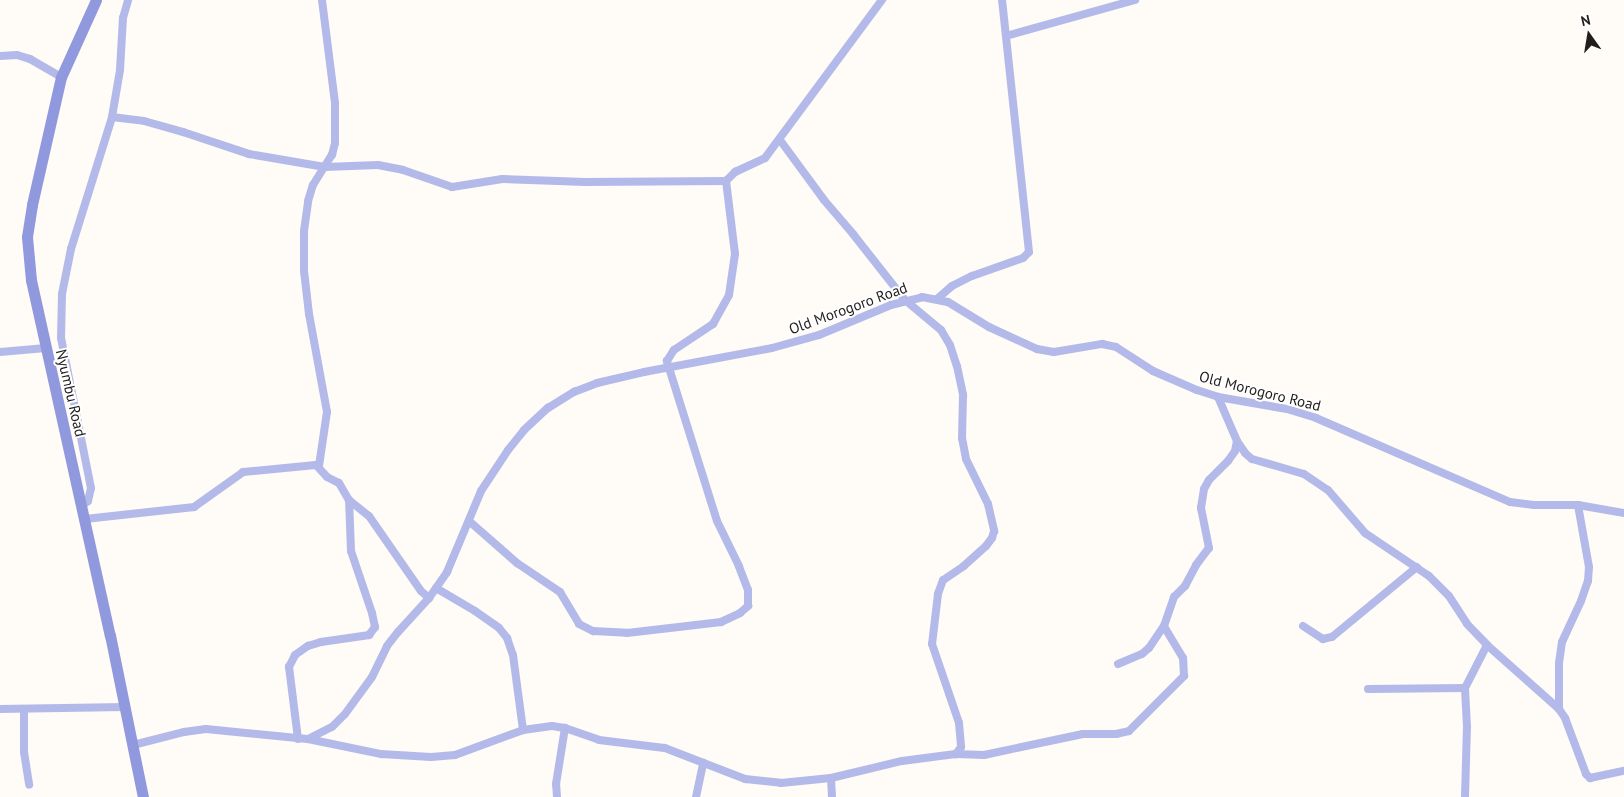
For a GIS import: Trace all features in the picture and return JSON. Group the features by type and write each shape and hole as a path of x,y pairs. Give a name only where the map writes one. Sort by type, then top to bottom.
{"street":[{"name":"Nyumbu Road","path":"96,0 61,77 32,205 27,237 31,280 85,519 143,797"},
{"path":"81,506 88,501 91,488 61,338 62,294 71,249 112,117 120,70 123,18 128,0"},
{"path":"322,0 335,103 335,143 325,167 313,185 308,201 304,231 304,271 309,314 326,412 319,466 327,477 339,483 349,500 368,516 421,591 429,598"},
{"path":"112,117 144,121 249,154 325,167 378,165 403,170 452,187 502,178 585,182 726,181 735,172 765,158 882,0"},
{"path":"937,299 952,286 972,276 1023,258 1029,252 1002,0"},
{"path":"1105,0 1106,9"},
{"path":"1006,36 1135,0"},
{"path":"0,56 17,54 30,58 61,77"},
{"path":"780,140 824,200 905,300 941,330 950,345 958,366 963,395 962,438 966,459 988,504 994,531 986,546 964,566 943,580 938,594 932,644 944,674 959,723 961,746 956,754"},
{"path":"469,521 517,563 560,592 579,624 585,629 627,634 721,622 740,613 748,606 748,590 739,566 717,521 668,366 670,353 713,324 730,295 735,254 726,181"},
{"name":"Old Morogoro Road","path":"133,745 184,732 206,729 308,739 332,727 345,714 372,677 387,646 429,598 447,572 481,492 508,450 524,430 548,408 574,392 597,383 668,366 772,348 819,335 905,300 922,297 948,302 989,327 1037,349 1054,352 1102,344 1116,347 1153,371 1218,397 1287,409 1316,418 1510,502 1534,505 1578,506 1624,513"},
{"path":"0,352 46,348"},
{"path":"1218,397 1237,441 1252,459 1304,474 1328,490 1365,533 1417,568 1449,596 1467,624 1487,645 1559,709 1565,718 1586,774 1590,778 1624,772"},
{"path":"1118,664 1142,654 1149,648 1164,626 1174,597 1185,586 1196,565 1209,548 1201,508 1204,489 1209,480 1232,456 1237,441"},
{"path":"85,519 114,514 181,510 194,507 209,498 244,472 319,466"},
{"path":"298,739 289,667 294,654 308,646 321,642 369,635 375,627 351,551 349,500"},
{"path":"1559,709 1562,642 1588,581 1589,567 1578,506"},
{"path":"1303,626 1323,638 1332,637 1417,568"},
{"path":"436,588 475,610 499,628 507,638 513,655 524,730"},
{"path":"308,739 381,754 432,757 456,755 524,730 552,726 565,728 599,740 665,748 744,779 781,783 831,778 902,761 956,754 984,755 1083,734 1116,734 1129,731 1184,676 1182,658 1164,626"},
{"path":"1465,797 1467,727 1465,688 1487,645"},
{"path":"1368,689 1465,688"},
{"path":"0,709 125,707"},
{"path":"24,709 24,752 29,785"},
{"path":"557,797 556,784 565,728"},
{"path":"696,797 703,763"},
{"path":"831,778 832,797"}]}
